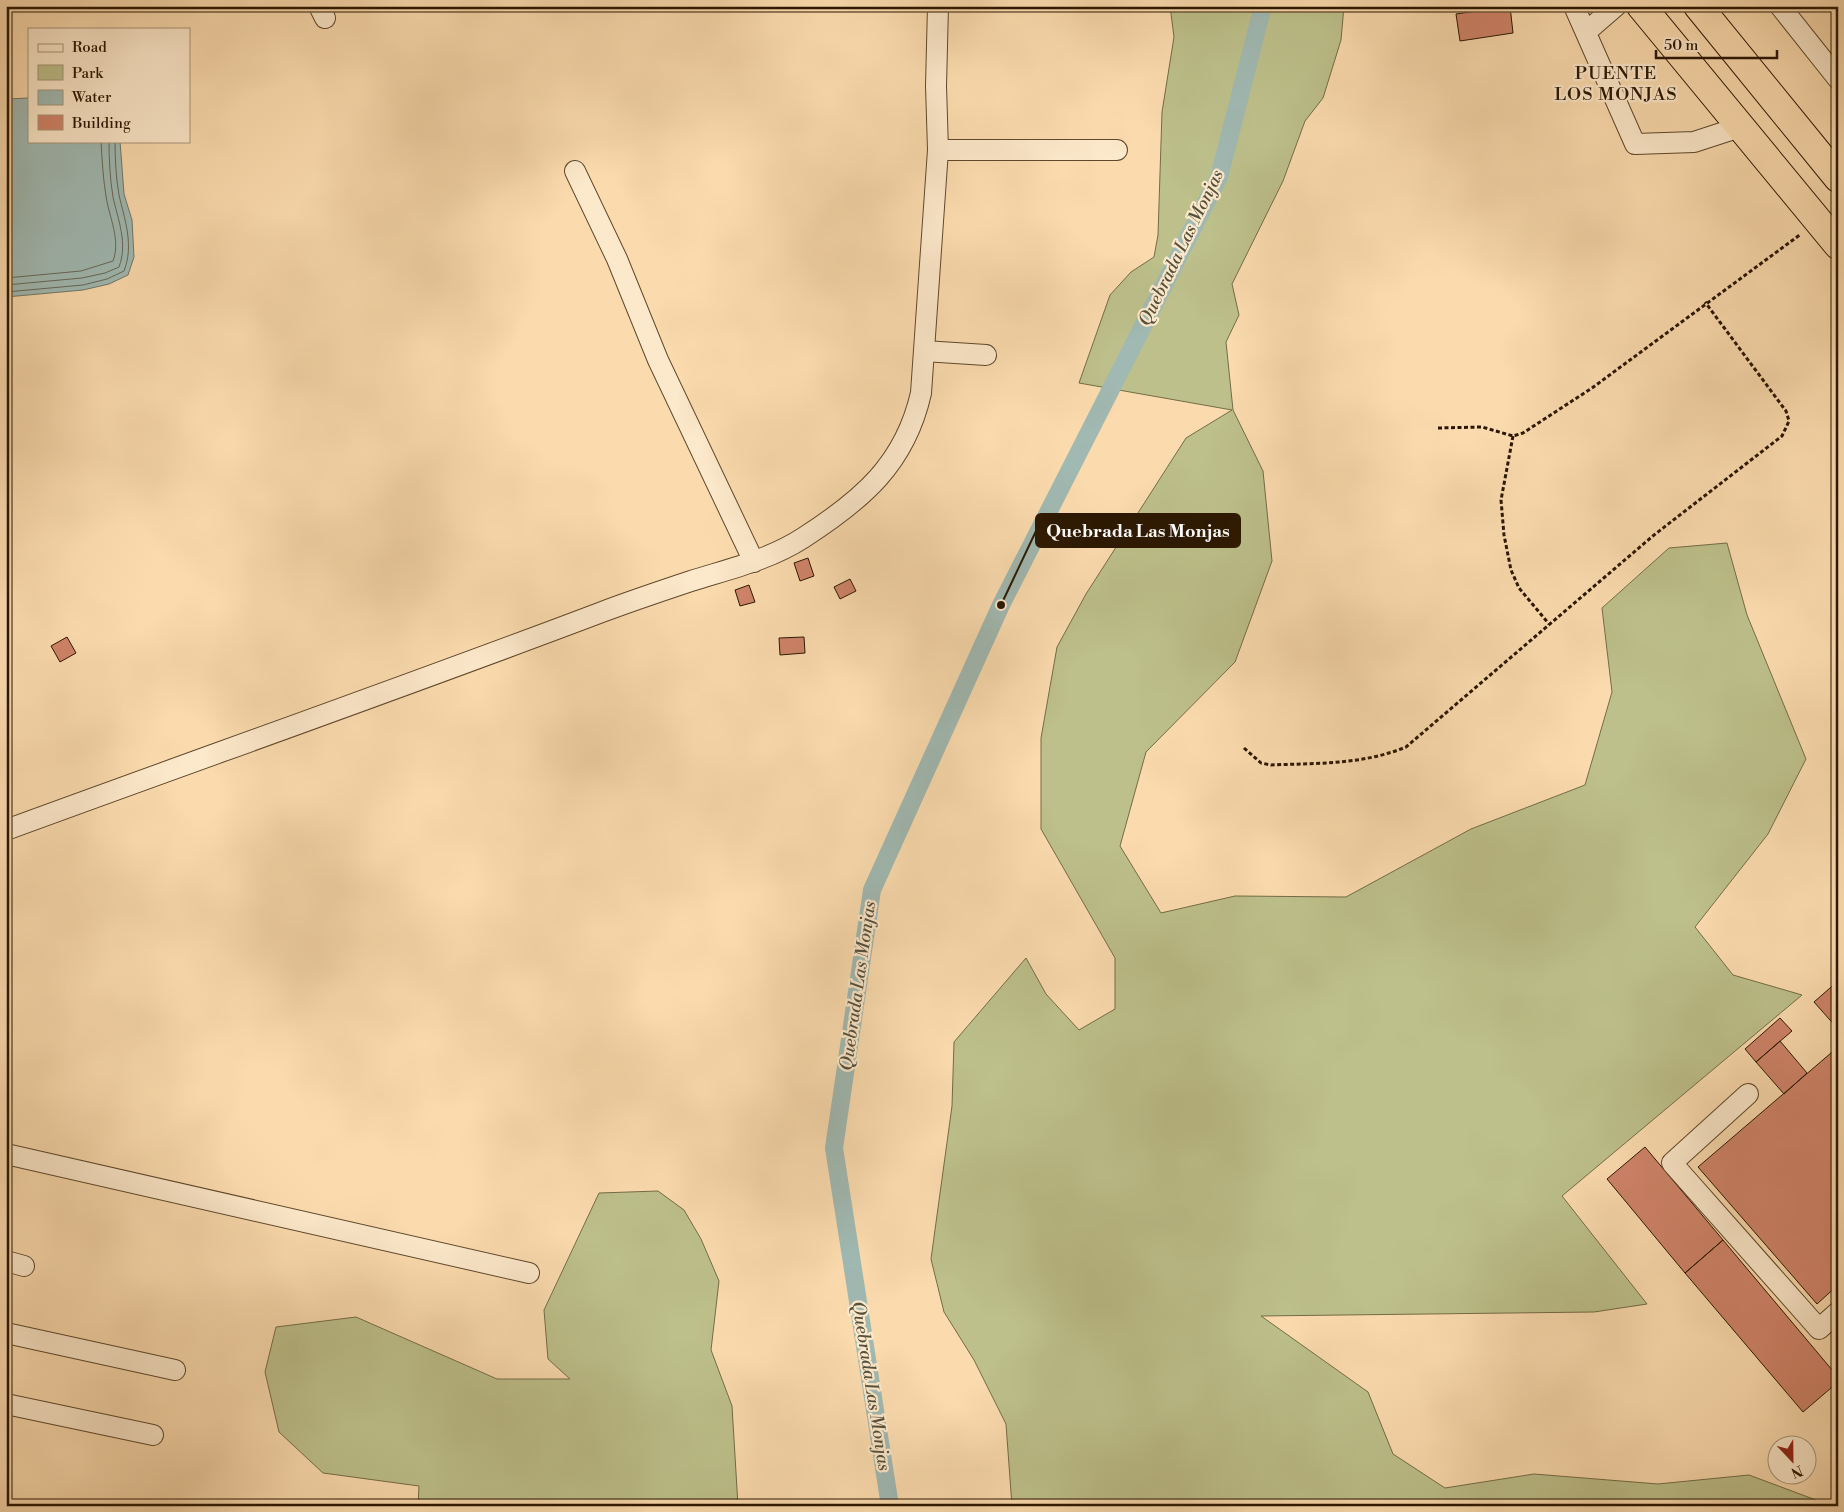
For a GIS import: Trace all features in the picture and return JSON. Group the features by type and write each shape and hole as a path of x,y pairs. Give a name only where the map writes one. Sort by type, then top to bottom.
{"highway":[{"path":"1641,6 1838,245"},
{"path":"1698,6 1838,178"}],"street":[{"path":"6,830 446,671 619,606 754,562 800,540 851,505 885,472 904,442 916,413 921,393 938,150 936,86 938,6"},
{"path":"1574,6 1635,144 1694,142 1740,127"},
{"path":"1586,32 1616,6"},
{"path":"1780,6 1838,79"},
{"path":"938,150 1117,150"},
{"path":"575,170 617,260 658,360 754,562"},
{"path":"924,351 986,355"},
{"path":"1748,1094 1672,1163 1819,1329 1838,1312"},
{"path":"6,1154 529,1272"},
{"path":"6,1333 175,1370"},
{"path":"6,1404 153,1435"}],"path":[{"path":"1438,428 1482,427 1513,436 1523,433 1592,388 1705,302 1818,221"},
{"path":"1244,748 1261,763 1271,765 1355,761 1382,757 1406,747 1654,535 1782,436 1789,422 1786,411 1705,302"},
{"path":"1513,436 1501,500 1504,536 1511,570 1519,588 1549,624"}],"green space":[{"path":"1170,6 1344,6 1341,40 1323,98 1305,121 1283,181 1232,284 1239,315 1226,342 1233,410 1263,471 1272,561 1235,662 1146,752 1120,846 1161,913 1235,896 1346,897 1471,829 1585,785 1612,692 1602,608 1669,548 1727,543 1747,615 1806,759 1768,834 1695,927 1733,975 1802,995 1562,1196 1647,1304 1594,1312 1261,1316 1368,1392 1393,1454 1445,1488 1534,1474 1658,1484 1749,1475 1766,1481 1766,1484 1773,1484 1832,1506 1012,1506 1006,1424 974,1360 944,1312 931,1259 952,1106 954,1042 1026,958 1046,994 1079,1030 1115,1009 1115,958 1041,829 1041,738 1057,647 1086,594 1186,438 1232,410 1079,383 1110,295 1131,272 1154,257 1158,235 1162,112 1174,37"},
{"path":"658,1191 684,1210 701,1239 719,1281 711,1350 732,1406 738,1506 418,1506 419,1486 323,1473 279,1432 265,1372 276,1327 356,1317 497,1379 570,1379 548,1359 544,1310 599,1193"}],"water":[{"path":"28,98 28,142 120,142 124,194 132,220 134,257 128,275 109,284 83,290 6,297 6,99"}],"building":[{"path":"1437,6 1475,6 1438,11"},
{"path":"1510,6 1513,33 1460,41 1456,14"},
{"path":"808,558 814,576 800,581 794,563"},
{"path":"850,579 856,591 840,599 834,587"},
{"path":"749,585 755,602 740,606 735,590"},
{"path":"67,637 76,653 60,662 51,646"},
{"path":"804,637 805,653 780,655 779,638"},
{"path":"1838,981 1838,1029 1814,1002"},
{"path":"1780,1018 1792,1031 1756,1062 1745,1049"},
{"path":"1780,1041 1807,1073 1784,1094 1756,1062"},
{"path":"1838,1047 1838,1285 1817,1304 1698,1167"},
{"path":"1645,1147 1723,1240 1685,1273 1607,1179"},
{"path":"1723,1240 1838,1377 1838,1382 1803,1412 1685,1273"}],"waterway":[{"name":"Quebrada Las Monjas","path":"890,1506 834,1148 872,890 1001,605 1219,177 1263,6"}],"place":[{"name":"Quebrada Las Monjas","path":"1001,605"}],"district":[{"name":"PUENTE LOS MONJAS","path":"1616,83"}]}
